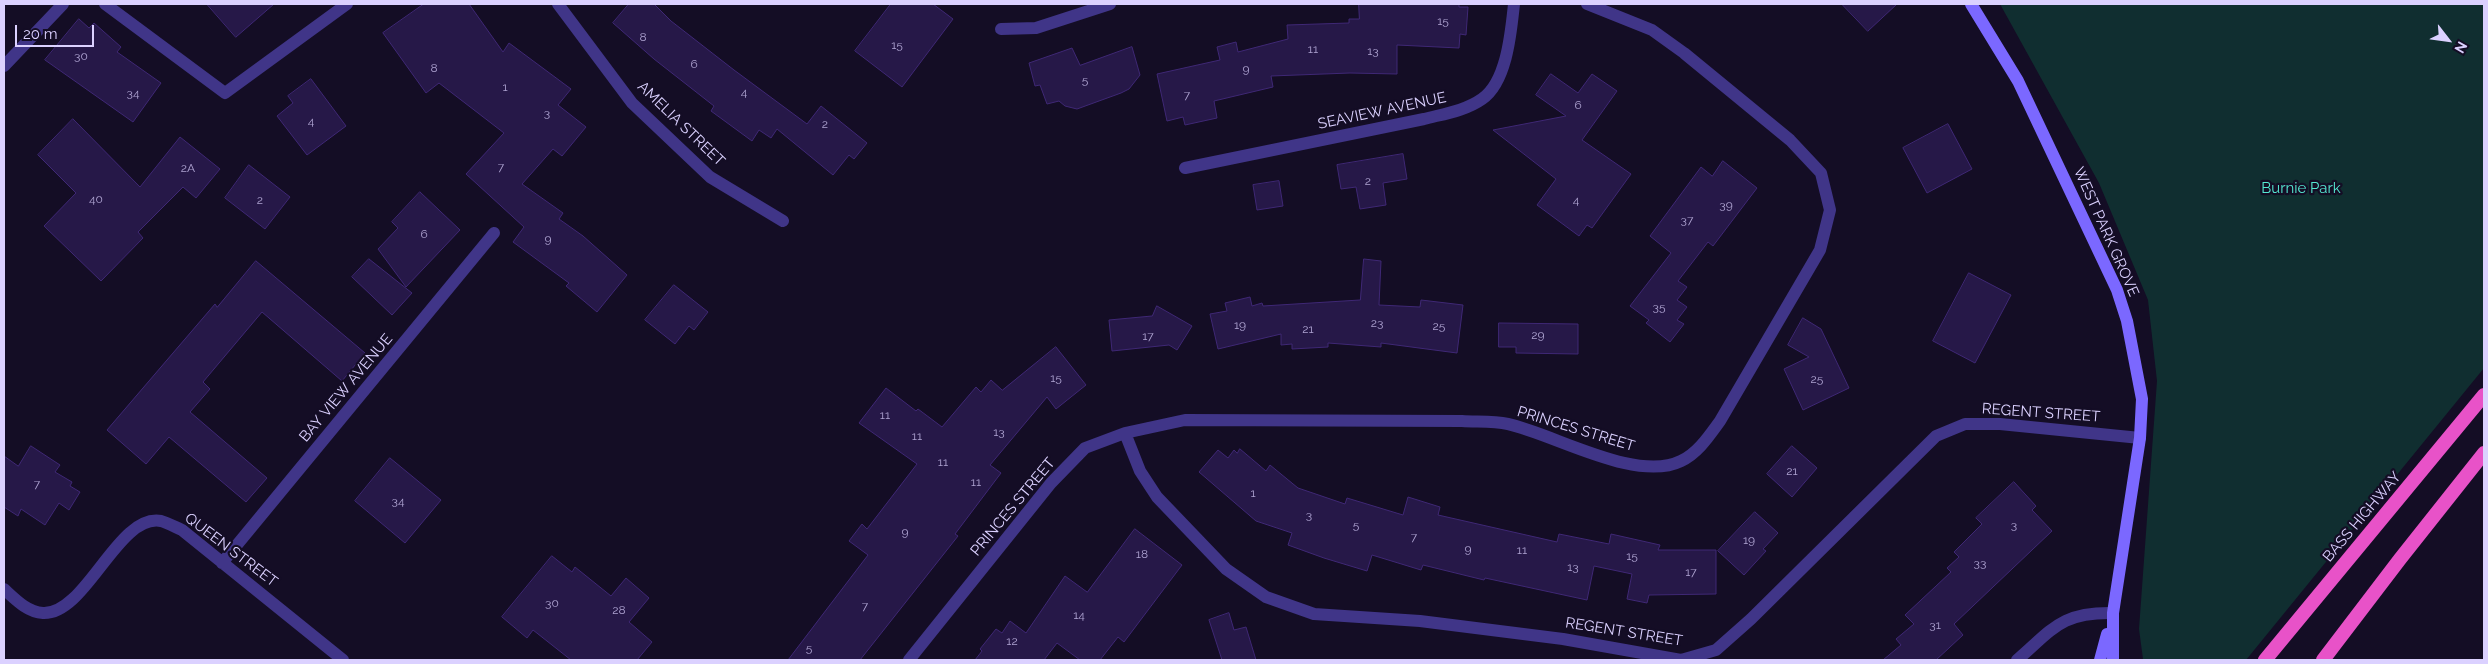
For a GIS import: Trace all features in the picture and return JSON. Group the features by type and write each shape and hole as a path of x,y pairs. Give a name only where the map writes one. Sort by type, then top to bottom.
{"highway":[{"name":"BASS HIGHWAY","path":"2265,660 2484,394"},
{"path":"2323,660 2484,453"}],"main road":[{"name":"WEST PARK GROVE","path":"1971,4 2018,81 2117,290 2126,321 2142,399 2140,438 2112,613 2100,660"},
{"name":"WEST PARK GROVE","path":"2112,613 2112,660"},
{"path":"2112,643 2120,660"}],"street":[{"path":"4,66 63,4"},
{"path":"105,4 225,93 348,4"},
{"name":"AMELIA STREET","path":"558,4 632,103 710,177 784,221"},
{"path":"1000,29 1036,28 1110,4"},
{"name":"SEAVIEW AVENUE","path":"1186,168 1460,110 1483,98 1499,77 1509,50 1514,4"},
{"name":"PRINCES STREET","path":"909,660 1050,483 1086,448 1125,433 1185,420 1462,421 1508,424 1618,461 1653,467 1680,462 1702,446 1720,421 1820,250 1830,210 1821,173 1790,140 1684,53 1652,30 1587,4"},
{"name":"BAY VIEW AVENUE","path":"222,563 494,233"},
{"name":"REGENT STREET","path":"1125,433 1140,471 1157,497 1226,569 1266,597 1314,614 1420,621 1563,639 1681,660 1716,650 1751,619 1936,436 1965,424 2000,424 2140,438"},
{"name":"QUEEN STREET","path":"4,589 26,608 44,613 63,607 119,545 139,526 159,521 182,530 343,660"},
{"path":"2017,660 2063,620 2091,612 2112,613"}],"green space":[{"name":"Burnie Park","path":"2000,4 2484,4 2484,368 2246,660 2143,659 2139,629 2157,381 2148,300 2099,183"}],"building":[{"path":"207,4 274,4 236,37"},
{"path":"424,4 469,4 503,52 509,43 571,89 558,105 586,127 562,156 553,149 522,184 563,213 559,219 583,236 627,275 597,312 566,286 569,283 513,242 524,227 466,174 504,133 439,83 426,93 383,33"},
{"path":"629,4 654,4 671,21 807,124 821,106 867,143 854,159 849,155 833,175 777,129 771,138 759,130 752,141 711,111 714,106 654,59 613,23"},
{"path":"891,4 933,4 953,19 902,87 855,51"},
{"path":"1359,4 1459,4 1459,7 1468,7 1466,35 1460,34 1459,48 1397,45 1397,74 1350,73 1271,76 1273,87 1214,101 1217,118 1185,125 1183,117 1167,121 1157,74 1220,60 1217,47 1236,42 1238,52 1288,39 1287,25 1349,23 1349,19 1359,19"},
{"path":"1842,4 1897,4 1868,31"},
{"path":"79,19 89,28 94,23 121,47 117,52 161,83 133,122 45,60"},
{"path":"1132,47 1140,75 1129,89 1121,93 1077,109 1065,106 1059,101 1047,104 1040,85 1035,86 1029,63 1072,48 1080,65"},
{"path":"1551,74 1578,93 1592,74 1617,91 1582,140 1631,174 1592,228 1587,225 1579,236 1537,205 1556,179 1493,130 1566,116 1536,95"},
{"path":"311,79 346,126 307,155 277,116 293,103 288,96"},
{"path":"73,119 140,187 180,137 220,169 196,198 183,187 138,232 143,238 101,281 44,226 76,193 38,155"},
{"path":"1948,124 1972,169 1927,193 1903,148"},
{"path":"1403,154 1407,179 1383,183 1386,205 1360,209 1356,187 1341,189 1337,165"},
{"path":"1723,161 1757,188 1713,246 1708,242 1678,281 1687,287 1677,300 1687,307 1677,320 1684,324 1670,342 1646,323 1649,320 1630,306 1671,253 1650,236 1701,167 1712,176"},
{"path":"249,165 290,197 265,229 225,198"},
{"path":"1279,181 1283,206 1257,210 1253,185"},
{"path":"420,192 460,230 406,287 378,249 398,228 392,222"},
{"path":"369,259 412,293 392,315 352,277"},
{"path":"1364,259 1381,261 1379,305 1420,307 1421,300 1463,305 1457,353 1381,343 1381,347 1328,343 1328,347 1292,349 1292,344 1281,345 1281,334 1218,349 1210,314 1227,311 1225,303 1250,297 1252,306 1262,303 1263,306 1360,300"},
{"path":"256,261 365,353 342,381 262,312 203,382 210,389 190,412 267,478 246,502 169,437 146,464 107,430 215,304 217,307"},
{"path":"1969,273 2011,295 1975,363 1933,341"},
{"path":"674,285 708,312 694,330 689,326 675,344 645,320"},
{"path":"1157,306 1192,326 1177,350 1169,345 1112,351 1109,320 1152,316"},
{"path":"1803,318 1821,329 1849,388 1803,410 1784,369 1809,357 1788,345"},
{"path":"1499,323 1578,324 1578,354 1516,353 1516,347 1499,347"},
{"path":"1056,347 1086,385 1056,409 1047,397 990,465 1001,473 955,534 958,536 860,660 788,660 868,555 849,541 862,524 867,529 917,464 859,423 886,388 916,411 918,409 942,427 976,387 981,392 991,380 1002,390"},
{"path":"31,446 60,465 55,472 72,482 70,486 80,492 69,510 59,503 45,525 21,509 18,516 4,507 4,456 18,466"},
{"path":"1792,446 1817,468 1792,497 1767,474"},
{"path":"1240,449 1266,471 1270,465 1298,488 1345,504 1347,498 1403,515 1408,497 1440,507 1438,515 1557,542 1559,534 1609,544 1611,534 1660,545 1658,550 1716,550 1716,594 1649,595 1647,603 1627,599 1632,574 1594,566 1587,600 1485,578 1484,580 1423,565 1421,570 1372,555 1367,571 1324,558 1288,545 1292,533 1256,521 1199,472 1218,450 1228,458 1234,450 1237,453"},
{"path":"390,458 441,500 405,543 355,501"},
{"path":"2014,482 2036,506 2032,510 2052,531 1954,624 1963,635 1936,660 1883,660 1901,645 1896,639 1914,624 1905,615 1951,572 1947,568 1959,557 1954,552 1982,524 1976,518"},
{"path":"1755,512 1778,533 1763,549 1766,551 1744,575 1718,551"},
{"path":"1135,529 1182,565 1124,642 1118,637 1100,660 1080,660 1057,643 1044,660 975,660 982,651 980,649 996,629 1002,633 1010,621 1026,633 1065,576 1087,592"},
{"path":"552,556 572,572 575,567 611,596 626,578 649,598 629,622 652,642 637,660 571,660 533,630 527,638 502,617"},
{"path":"1229,613 1234,630 1246,627 1256,660 1222,660 1209,620"}]}
